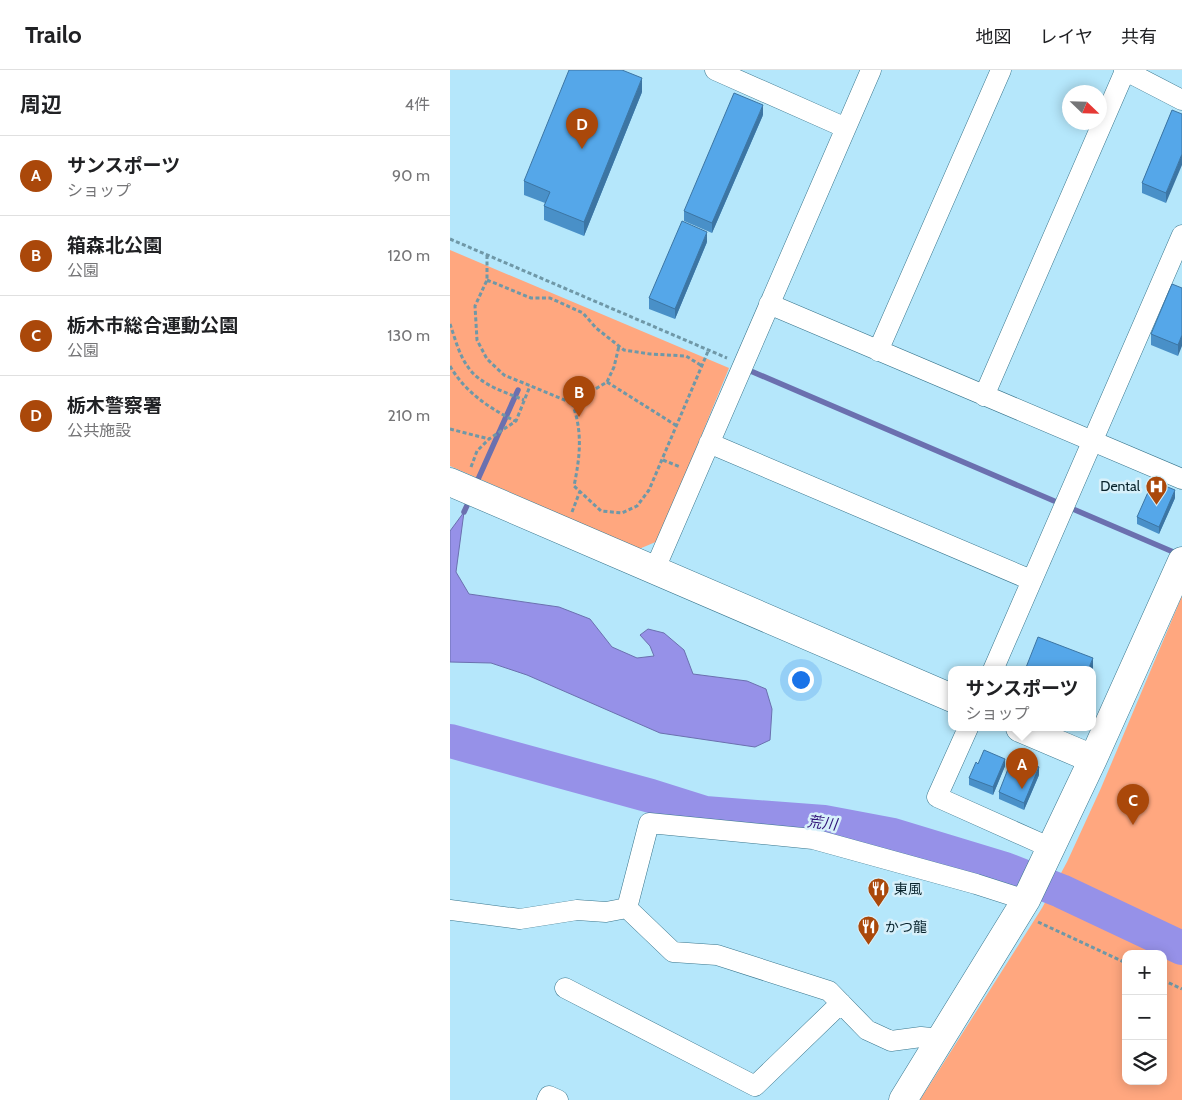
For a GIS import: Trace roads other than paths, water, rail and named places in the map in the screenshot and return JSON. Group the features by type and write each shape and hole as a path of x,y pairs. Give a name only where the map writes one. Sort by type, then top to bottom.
{"street":[{"path":"654,571 871,70"},
{"path":"878,351 1001,70"},
{"path":"984,396 1124,70 1182,100"},
{"path":"722,71 846,128"},
{"path":"995,666 1182,235"},
{"path":"769,304 1182,479"},
{"path":"709,444 1032,580"},
{"path":"457,485 948,696"},
{"path":"902,1100 1022,906 1093,759 1182,561"},
{"path":"967,731 937,797 1047,856"},
{"path":"1027,731 1093,759"},
{"path":"627,908 648,823 813,839 967,881 1022,906"},
{"path":"450,910 520,919 577,910 606,912 627,908"},
{"path":"627,908 673,952 718,955 829,990 867,1030 891,1041 921,1037 941,1039"},
{"path":"565,988 755,1086 841,1003"},
{"path":"547,1100 549,1096 558,1100"}],"waterway":[{"path":"746,369 1178,554"},
{"path":"475,486 518,390"},
{"path":"464,512 470,499"},
{"name":"荒川","path":"450,741 651,796 705,813 824,822 893,835 1005,869 1061,891 1182,948"}],"place":[{"name":"栃木警察署","path":"582,149"},
{"name":"箱森北公園","path":"579,417"},
{"name":"Dental","path":"1156,505"},
{"name":"サンスポーツ","path":"1022,789"},
{"name":"栃木市総合運動公園","path":"1133,825"},
{"name":"東風","path":"878,908"},
{"name":"かつ龍","path":"869,946"}]}
